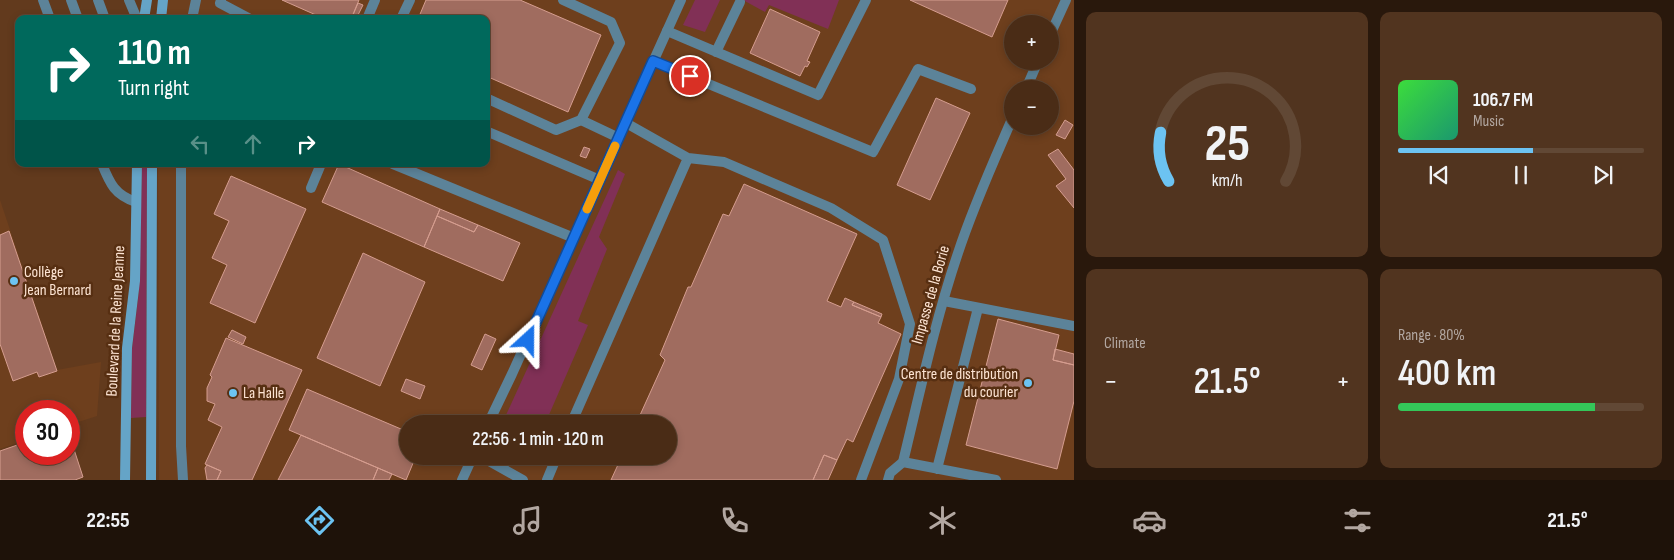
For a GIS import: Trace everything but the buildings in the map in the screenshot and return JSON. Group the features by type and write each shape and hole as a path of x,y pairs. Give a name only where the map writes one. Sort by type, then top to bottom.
{"main road":[{"path":"145,15 147,0"},
{"path":"161,15 163,0"},
{"name":"Boulevard de la Reine Jeanne","path":"125,480 127,348 135,281 137,167"},
{"name":"Boulevard de la Reine Jeanne","path":"151,480 152,167"}],"street":[{"path":"43,0 49,15"},
{"path":"72,0 77,15"},
{"path":"98,0 104,15"},
{"path":"129,0 135,15"},
{"path":"193,15 196,0"},
{"path":"221,0 220,3 242,15"},
{"path":"369,15 375,0"},
{"path":"403,15 410,0"},
{"path":"490,100 556,130 580,120 620,43 611,22 563,0"},
{"path":"492,415 681,0"},
{"path":"667,31 818,95 866,0"},
{"path":"1059,15 1066,0"},
{"path":"716,52 740,2"},
{"path":"653,61 873,152 918,69 971,89"},
{"path":"580,120 619,138"},
{"path":"626,123 688,158 724,162 831,208 883,240 910,324 899,379 861,480"},
{"path":"490,133 600,180"},
{"name":"Impasse de la Borie","path":"888,480 890,473 903,462 958,252 1005,135"},
{"path":"575,415 688,158"},
{"path":"103,167 116,192 124,198 136,202"},
{"path":"181,167 181,446 183,480"},
{"path":"311,188 320,167"},
{"path":"400,167 574,238"},
{"path":"944,301 1074,326"},
{"path":"937,469 978,308"},
{"path":"903,462 996,480"},
{"path":"462,480 469,465"},
{"path":"496,465 523,480"},
{"path":"547,480 553,465"}],"shaded area":[{"path":"167,0 1074,0 1074,480 159,480 158,167 490,167 490,15 165,15"},
{"path":"695,0 720,0 705,32 683,25"},
{"path":"743,0 839,0 828,29 769,5 765,12"},
{"path":"142,167 147,167 146,417 131,418 132,349 139,290"},
{"path":"618,170 625,174 599,237 607,249 578,321 588,325 549,415 506,415"},
{"name":"Collège Jean Bernard","path":"0,200 57,370 101,362 97,416 80,421 80,400 15,400 15,444 0,449"}],"slow traffic":[{"path":"587,209 615,146"}],"place":[{"name":"Collège Jean Bernard","path":"14,281"},
{"name":"Centre de distribution du courier","path":"1028,383"},
{"name":"La Halle","path":"233,393"}],"route":[{"path":"528,340 653,61 690,76"}]}
